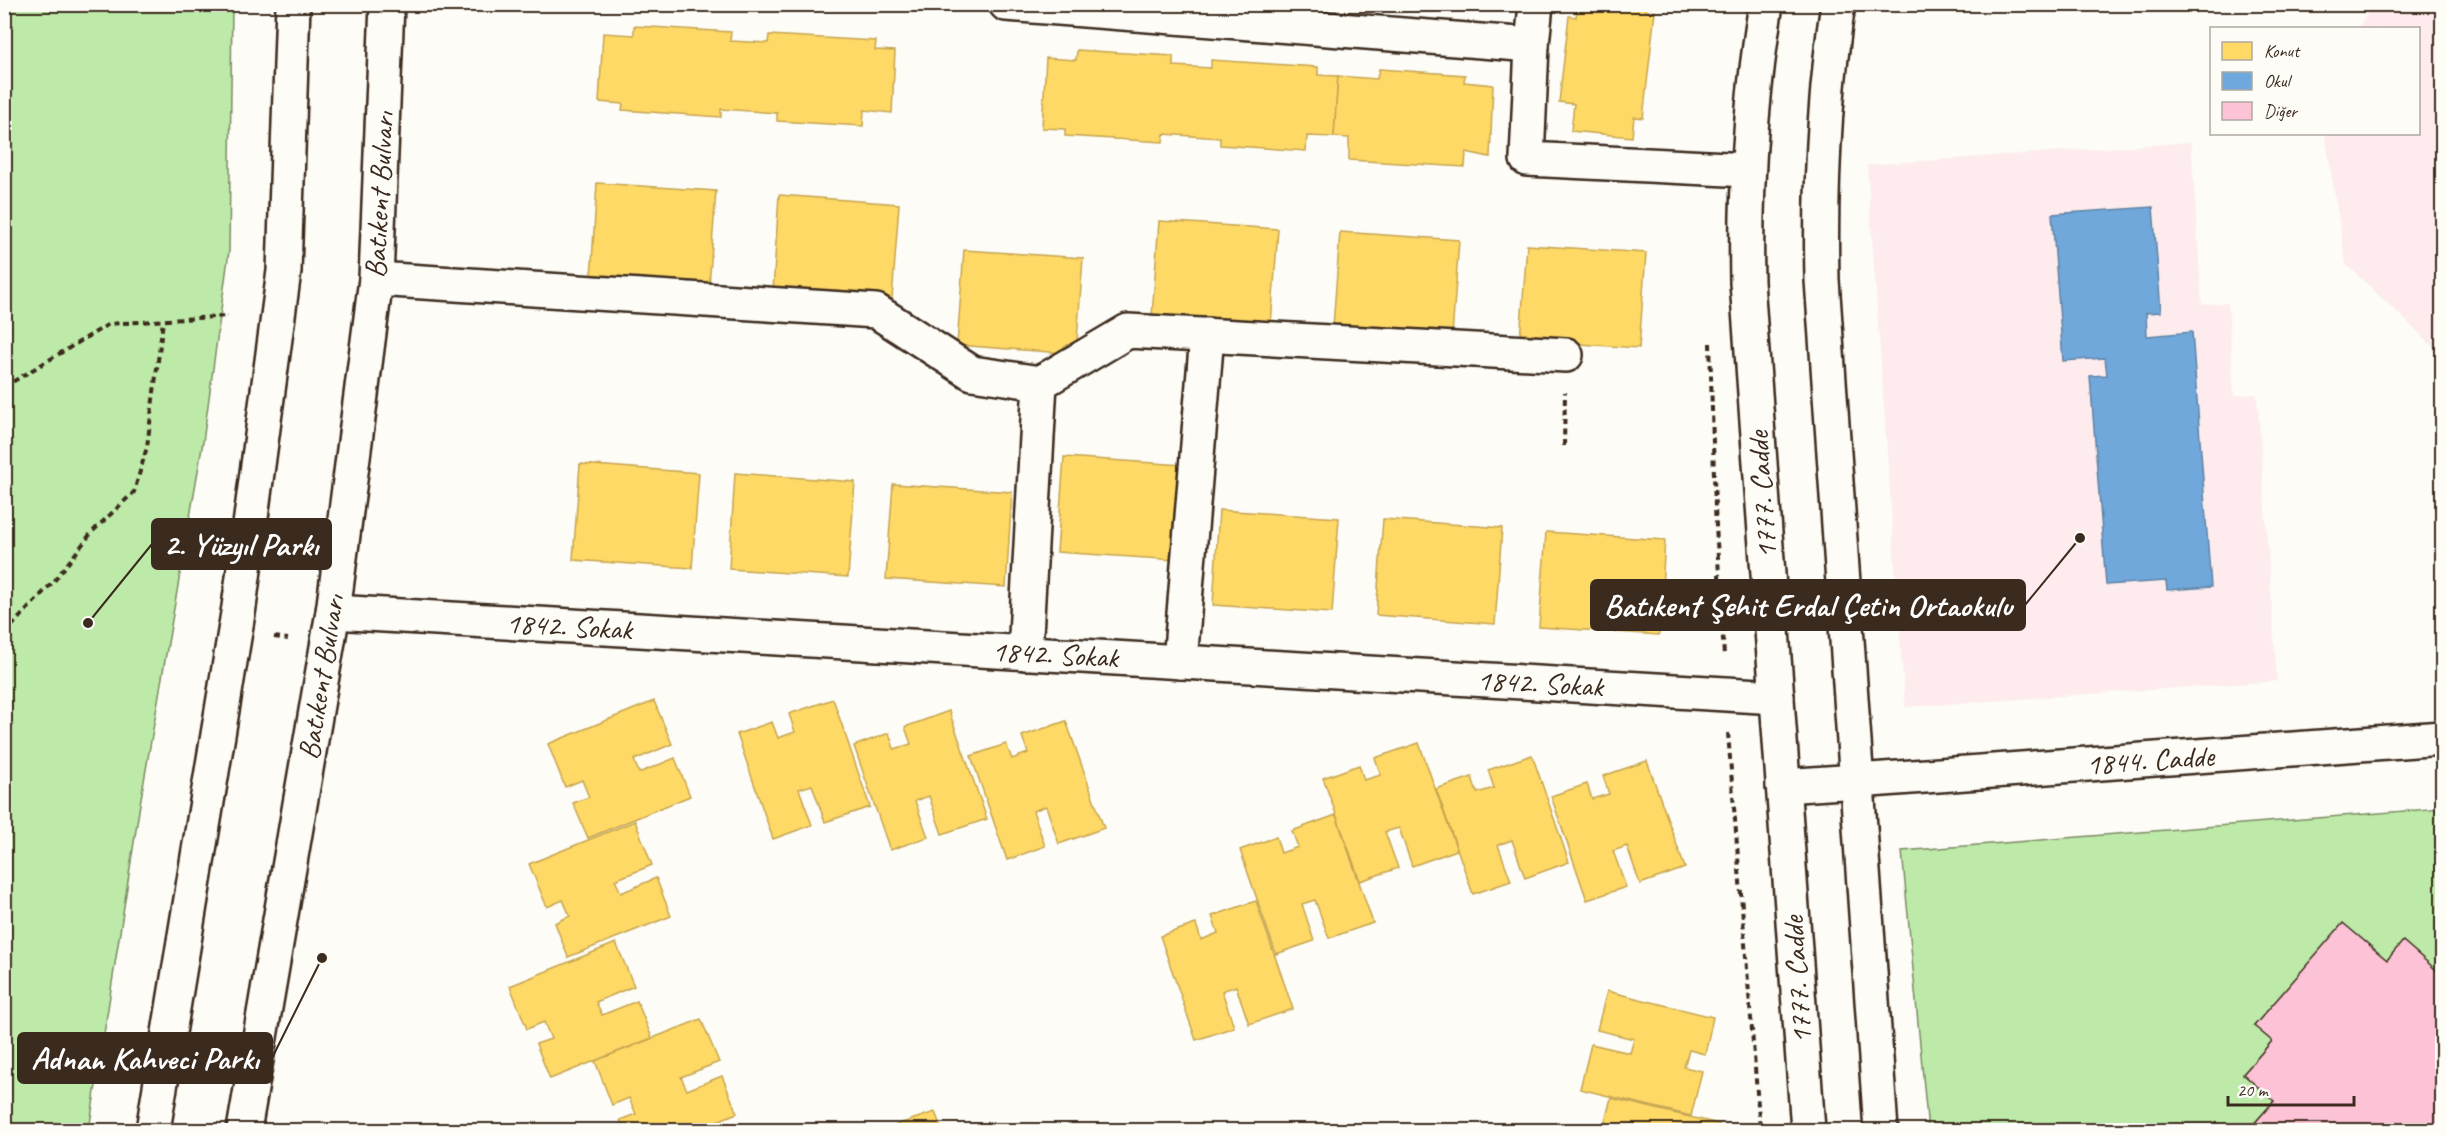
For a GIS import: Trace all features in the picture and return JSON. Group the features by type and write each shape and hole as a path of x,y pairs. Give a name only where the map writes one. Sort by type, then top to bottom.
{"street":[{"path":"153,1131 239,607 284,271 293,4"},
{"name":"Batıkent Bulvarı","path":"244,1131 333,612 376,279 387,4"},
{"path":"1006,4 1532,45"},
{"path":"1536,4 1527,159 1748,170"},
{"name":"1777. Cadde","path":"1766,4 1754,91 1748,170 1747,282 1808,1131"},
{"path":"1838,4 1830,61 1822,157 1822,280 1881,1131"},
{"path":"376,279 876,311 972,373 1040,383 1128,331 1566,355"},
{"path":"1180,662 1207,336"},
{"path":"1025,653 1040,383"},
{"name":"1842. Sokak","path":"333,612 1777,697"},
{"name":"1844. Cadde","path":"1783,786 2442,738"}],"path":[{"path":"4,387 109,324 228,316"},
{"path":"4,634 55,580 92,532 134,492 147,447 163,321"},
{"path":"1564,446 1566,355"},
{"path":"1715,509 1726,694 1760,1131"}],"shaded area":[{"path":"2373,5 2442,5 2442,355 2346,264 2325,135 2420,135 2420,27 2359,27"},
{"path":"2191,142 2202,305 2228,303 2234,396 2257,394 2277,681 1905,707 1867,165"}],"green space":[{"path":"5,4 232,5 229,251 203,442 140,804 89,1130 5,1130"},
{"path":"2442,808 2442,1130 1928,1130 1902,851"}],"building: Konut":[{"path":"1578,4 1647,4 1646,11 1655,12 1643,118 1634,117 1632,137 1571,131 1574,104 1559,102 1569,16 1576,17"},
{"path":"634,26 731,32 730,41 768,43 769,35 876,41 875,50 895,51 892,113 864,110 863,126 777,121 777,113 721,109 721,117 622,110 623,104 599,102 603,33 634,35"},
{"path":"1077,50 1173,56 1173,66 1211,68 1211,60 1318,67 1318,75 1338,76 1334,137 1307,136 1306,151 1220,145 1220,138 1164,134 1163,142 1065,136 1065,129 1042,128 1046,58 1076,60"},
{"path":"1379,69 1465,75 1464,82 1493,85 1490,157 1466,152 1465,167 1349,160 1349,138 1334,137 1338,76 1377,79"},
{"path":"597,183 716,191 709,287 591,278"},
{"path":"779,195 899,204 892,299 773,291"},
{"path":"1159,221 1278,229 1271,325 1152,316"},
{"path":"1340,232 1459,240 1452,335 1333,327"},
{"path":"1527,245 1646,253 1639,348 1520,340"},
{"path":"964,250 1083,258 1076,354 957,345"},
{"path":"1064,457 1183,465 1176,560 1057,552"},
{"path":"580,464 699,473 692,568 573,560"},
{"path":"735,473 855,482 848,577 729,569"},
{"path":"893,484 1012,492 1006,587 886,579"},
{"path":"1219,510 1339,518 1332,613 1213,605"},
{"path":"1383,519 1502,528 1495,624 1376,615"},
{"path":"1546,532 1665,540 1659,635 1539,627"},
{"path":"833,699 870,807 825,822 812,785 799,789 812,825 773,839 737,734 772,722 778,738 795,732 789,714"},
{"path":"654,701 672,744 634,760 639,773 675,758 690,796 588,838 573,803 589,797 582,780 565,787 548,744"},
{"path":"949,711 987,819 942,834 929,796 915,801 928,837 890,850 854,746 889,733 894,749 911,744 905,727"},
{"path":"1066,721 1104,828 1059,844 1046,806 1033,811 1045,846 1007,860 971,756 1006,744 1012,759 1028,753 1022,736"},
{"path":"1419,743 1457,850 1412,866 1399,828 1385,832 1398,868 1360,881 1323,778 1359,765 1364,780 1381,775 1375,758"},
{"path":"1532,755 1569,862 1525,878 1512,840 1498,845 1511,881 1473,894 1436,789 1472,777 1477,793 1494,788 1488,770"},
{"path":"1647,761 1685,868 1640,884 1627,846 1613,851 1626,887 1587,900 1551,796 1587,784 1592,799 1609,794 1603,776"},
{"path":"1336,815 1373,923 1329,938 1315,900 1302,904 1314,941 1276,954 1240,850 1276,837 1281,853 1298,847 1292,831"},
{"path":"635,821 652,865 615,880 621,893 656,878 671,916 568,957 555,923 570,916 563,900 547,907 529,864"},
{"path":"1256,901 1293,1009 1249,1024 1236,986 1222,991 1234,1027 1196,1040 1160,936 1196,924 1201,940 1218,933 1212,916"},
{"path":"616,943 634,986 596,1002 602,1015 637,1001 652,1038 550,1079 536,1044 551,1039 544,1022 527,1029 510,986"},
{"path":"1607,991 1713,1017 1705,1054 1689,1050 1684,1067 1702,1071 1691,1116 1580,1089 1591,1044 1630,1053 1634,1039 1597,1030"},
{"path":"701,1019 719,1062 681,1077 687,1090 722,1076 737,1113 695,1130 625,1130 620,1120 636,1114 629,1098 612,1105 595,1061"},
{"path":"1611,1098 1719,1124 1717,1130 1603,1130"},
{"path":"935,1112 942,1130 898,1130 896,1125"}],"building: Okul":[{"path":"2153,207 2161,312 2146,313 2147,336 2192,332 2211,587 2167,590 2166,581 2106,585 2090,376 2107,375 2105,358 2063,361 2052,214"}],"building: Diğer":[{"path":"2343,923 2387,960 2403,941 2442,975 2442,1130 2255,1130 2251,1127 2274,1101 2243,1074 2272,1041 2254,1026"}],"place":[{"name":"Batıkent Şehit Erdal Çetin Ortaokulu","path":"2080,538"},
{"name":"2. Yüzyıl Parkı","path":"88,623"},
{"name":"Adnan Kahveci Parkı","path":"322,958"}]}
